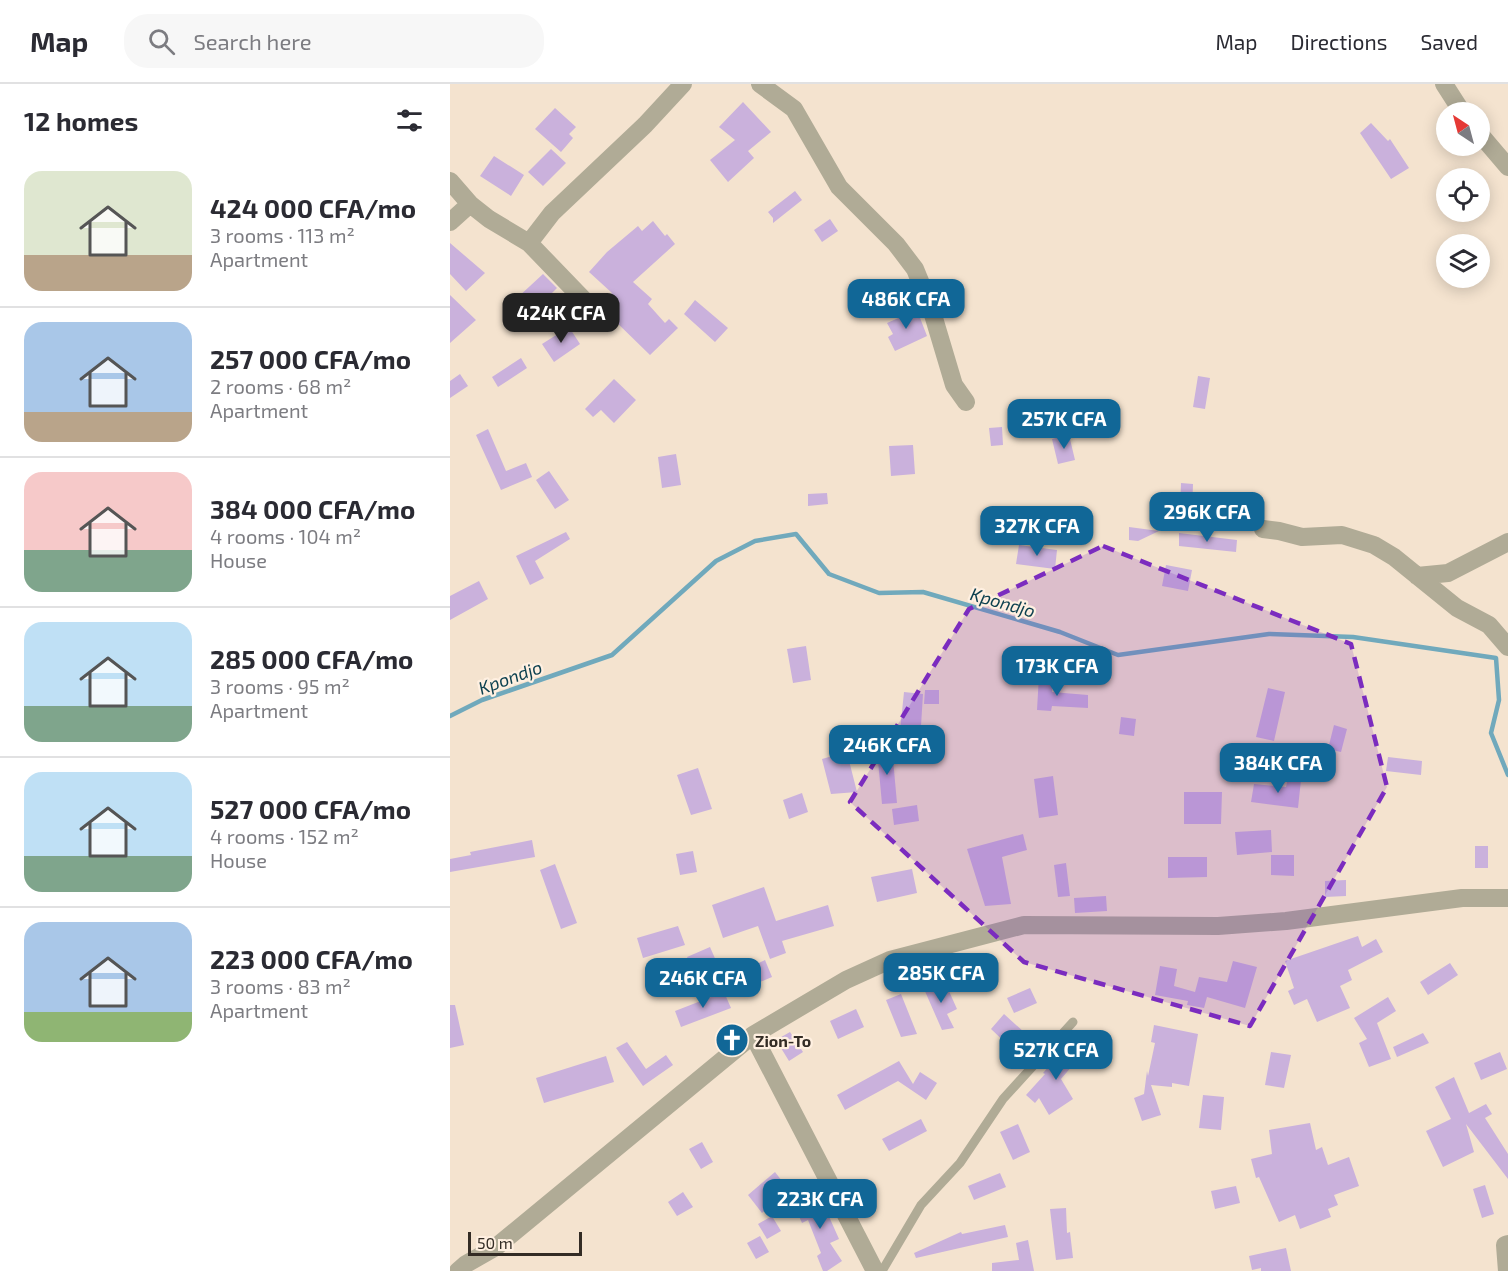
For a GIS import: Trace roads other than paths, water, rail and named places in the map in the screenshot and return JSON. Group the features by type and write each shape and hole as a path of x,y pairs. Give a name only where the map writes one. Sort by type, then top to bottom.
{"street":[{"path":"528,243 552,213 645,125 683,84"},
{"path":"760,84 794,109 839,187 896,243 915,269 931,308 954,385 966,402"},
{"path":"1444,84 1456,102"},
{"path":"1490,146 1508,167"},
{"path":"450,181 470,204 489,219 528,243 583,299"},
{"path":"450,222 470,204"},
{"path":"1263,529 1302,537 1342,535 1374,545 1394,557 1457,609 1489,625 1508,647"},
{"path":"1417,576 1448,573 1508,542"},
{"path":"458,1271 466,1264 496,1248 753,1035 846,980 890,960 1024,925 1218,926 1287,921 1462,898 1508,898"},
{"path":"753,1035 875,1271"},
{"path":"1507,1271 1505,1245 1508,1244"}],"lane":[{"path":"882,1271 921,1205 960,1163 1003,1099 1073,1022"}],"waterway":[{"name":"Kpondjo","path":"450,716 482,700 612,655 716,561 755,541 796,534 829,574 879,593 923,592 1060,632 1118,655 1269,634 1353,637 1496,658 1499,700 1491,733 1508,775"}],"place":[{"name":"Zion-To","path":"732,1040"}]}
